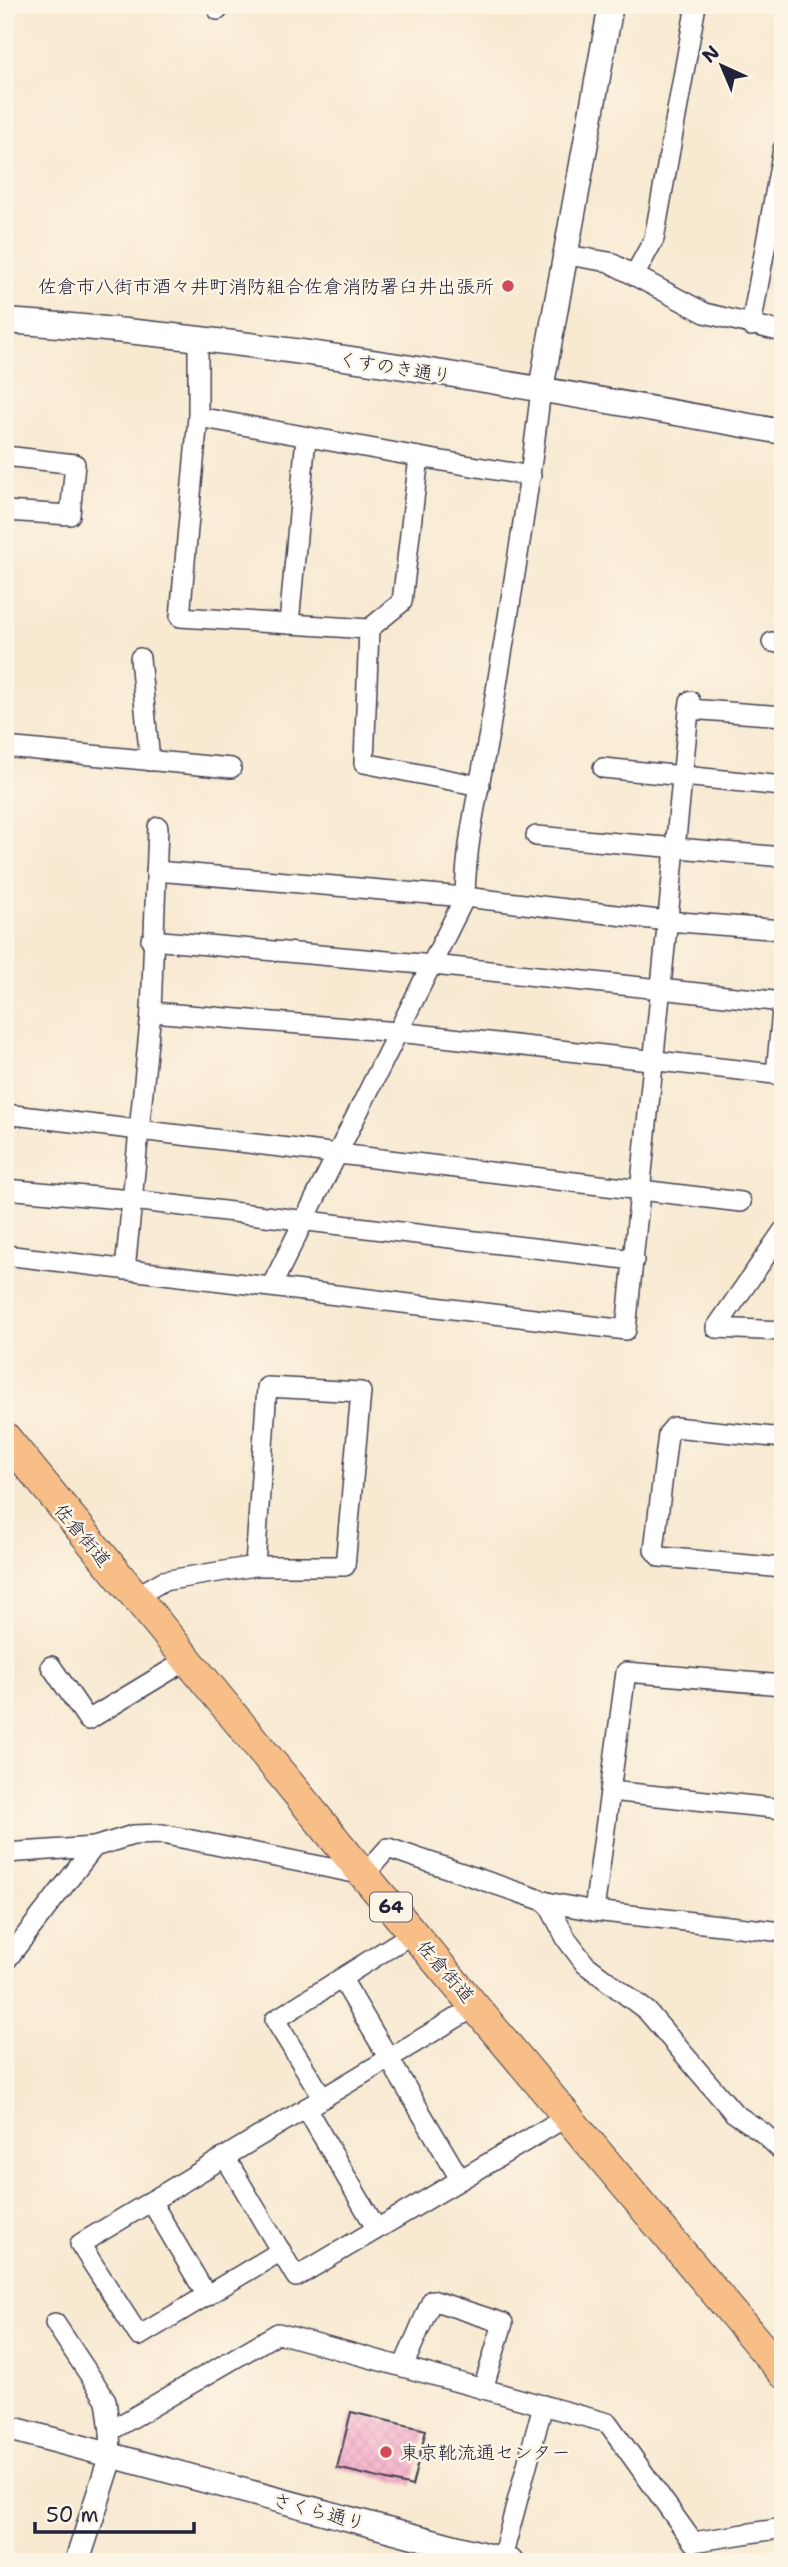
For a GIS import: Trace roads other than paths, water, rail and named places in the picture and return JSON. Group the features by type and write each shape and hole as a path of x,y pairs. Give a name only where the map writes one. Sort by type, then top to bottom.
{"main road":[{"name":"佐倉街道","path":"5,1437 364,1875 783,2373"}],"street":[{"path":"272,1285 301,1221 433,965 465,897 466,851 480,786 531,476 541,389 568,255 611,5"},
{"path":"635,274 654,239 696,5"},
{"path":"751,326 783,149"},
{"path":"568,255 609,262 705,313 783,332"},
{"name":"くすのき通り","path":"5,321 198,338 541,389 783,432"},
{"path":"198,338 198,417 180,617 369,629 402,602 419,457"},
{"path":"198,417 531,476"},
{"path":"289,624 306,436"},
{"path":"5,456 75,464 70,515 5,511"},
{"path":"369,629 364,763 480,786"},
{"path":"140,658 150,761"},
{"path":"5,1255 272,1285 626,1330 661,989 672,848 689,705 783,716"},
{"path":"5,747 231,768"},
{"path":"603,768 783,786"},
{"path":"125,1270 151,1012 151,940 158,827"},
{"path":"536,836 783,857"},
{"path":"156,871 465,897 667,921 783,930"},
{"path":"151,940 433,965 783,1001 780,1074 398,1032 151,1012"},
{"path":"5,1114 741,1202"},
{"path":"5,1189 132,1200 634,1260"},
{"path":"783,1231 716,1328 783,1331"},
{"path":"135,1597 163,1581 255,1566 345,1566 361,1392 267,1387 255,1566"},
{"path":"783,1438 674,1427 668,1434 654,1550 660,1557 783,1568"},
{"path":"51,1666 88,1720 187,1660"},
{"path":"594,1911 625,1672 783,1685"},
{"path":"610,1791 783,1809"},
{"path":"5,1853 94,1847 133,1835 162,1834 364,1875 388,1848 547,1902 594,1911 783,1932"},
{"path":"5,1962 94,1847"},
{"path":"547,1902 567,1940 585,1964 647,2011 734,2113 762,2132 783,2151"},
{"path":"323,2098 275,2020 413,1933"},
{"path":"342,1979 460,2179"},
{"path":"281,2251 139,2336 80,2244 476,2006"},
{"path":"306,2108 376,2228"},
{"path":"225,2157 296,2277 568,2116"},
{"path":"151,2202 207,2296"},
{"path":"403,2367 432,2300 503,2323 482,2389"},
{"path":"55,2323 106,2400 110,2431 111,2457 77,2562"},
{"path":"110,2431 278,2333 608,2423 694,2542 783,2528"},
{"path":"505,2561 543,2405"},
{"name":"さくら通り","path":"5,2427 505,2561"}],"place":[{"name":"佐倉市八街市酒々井町消防組合佐倉消防署臼井出張所","path":"508,286"},
{"name":"東京靴流通センター","path":"386,2452"}]}
